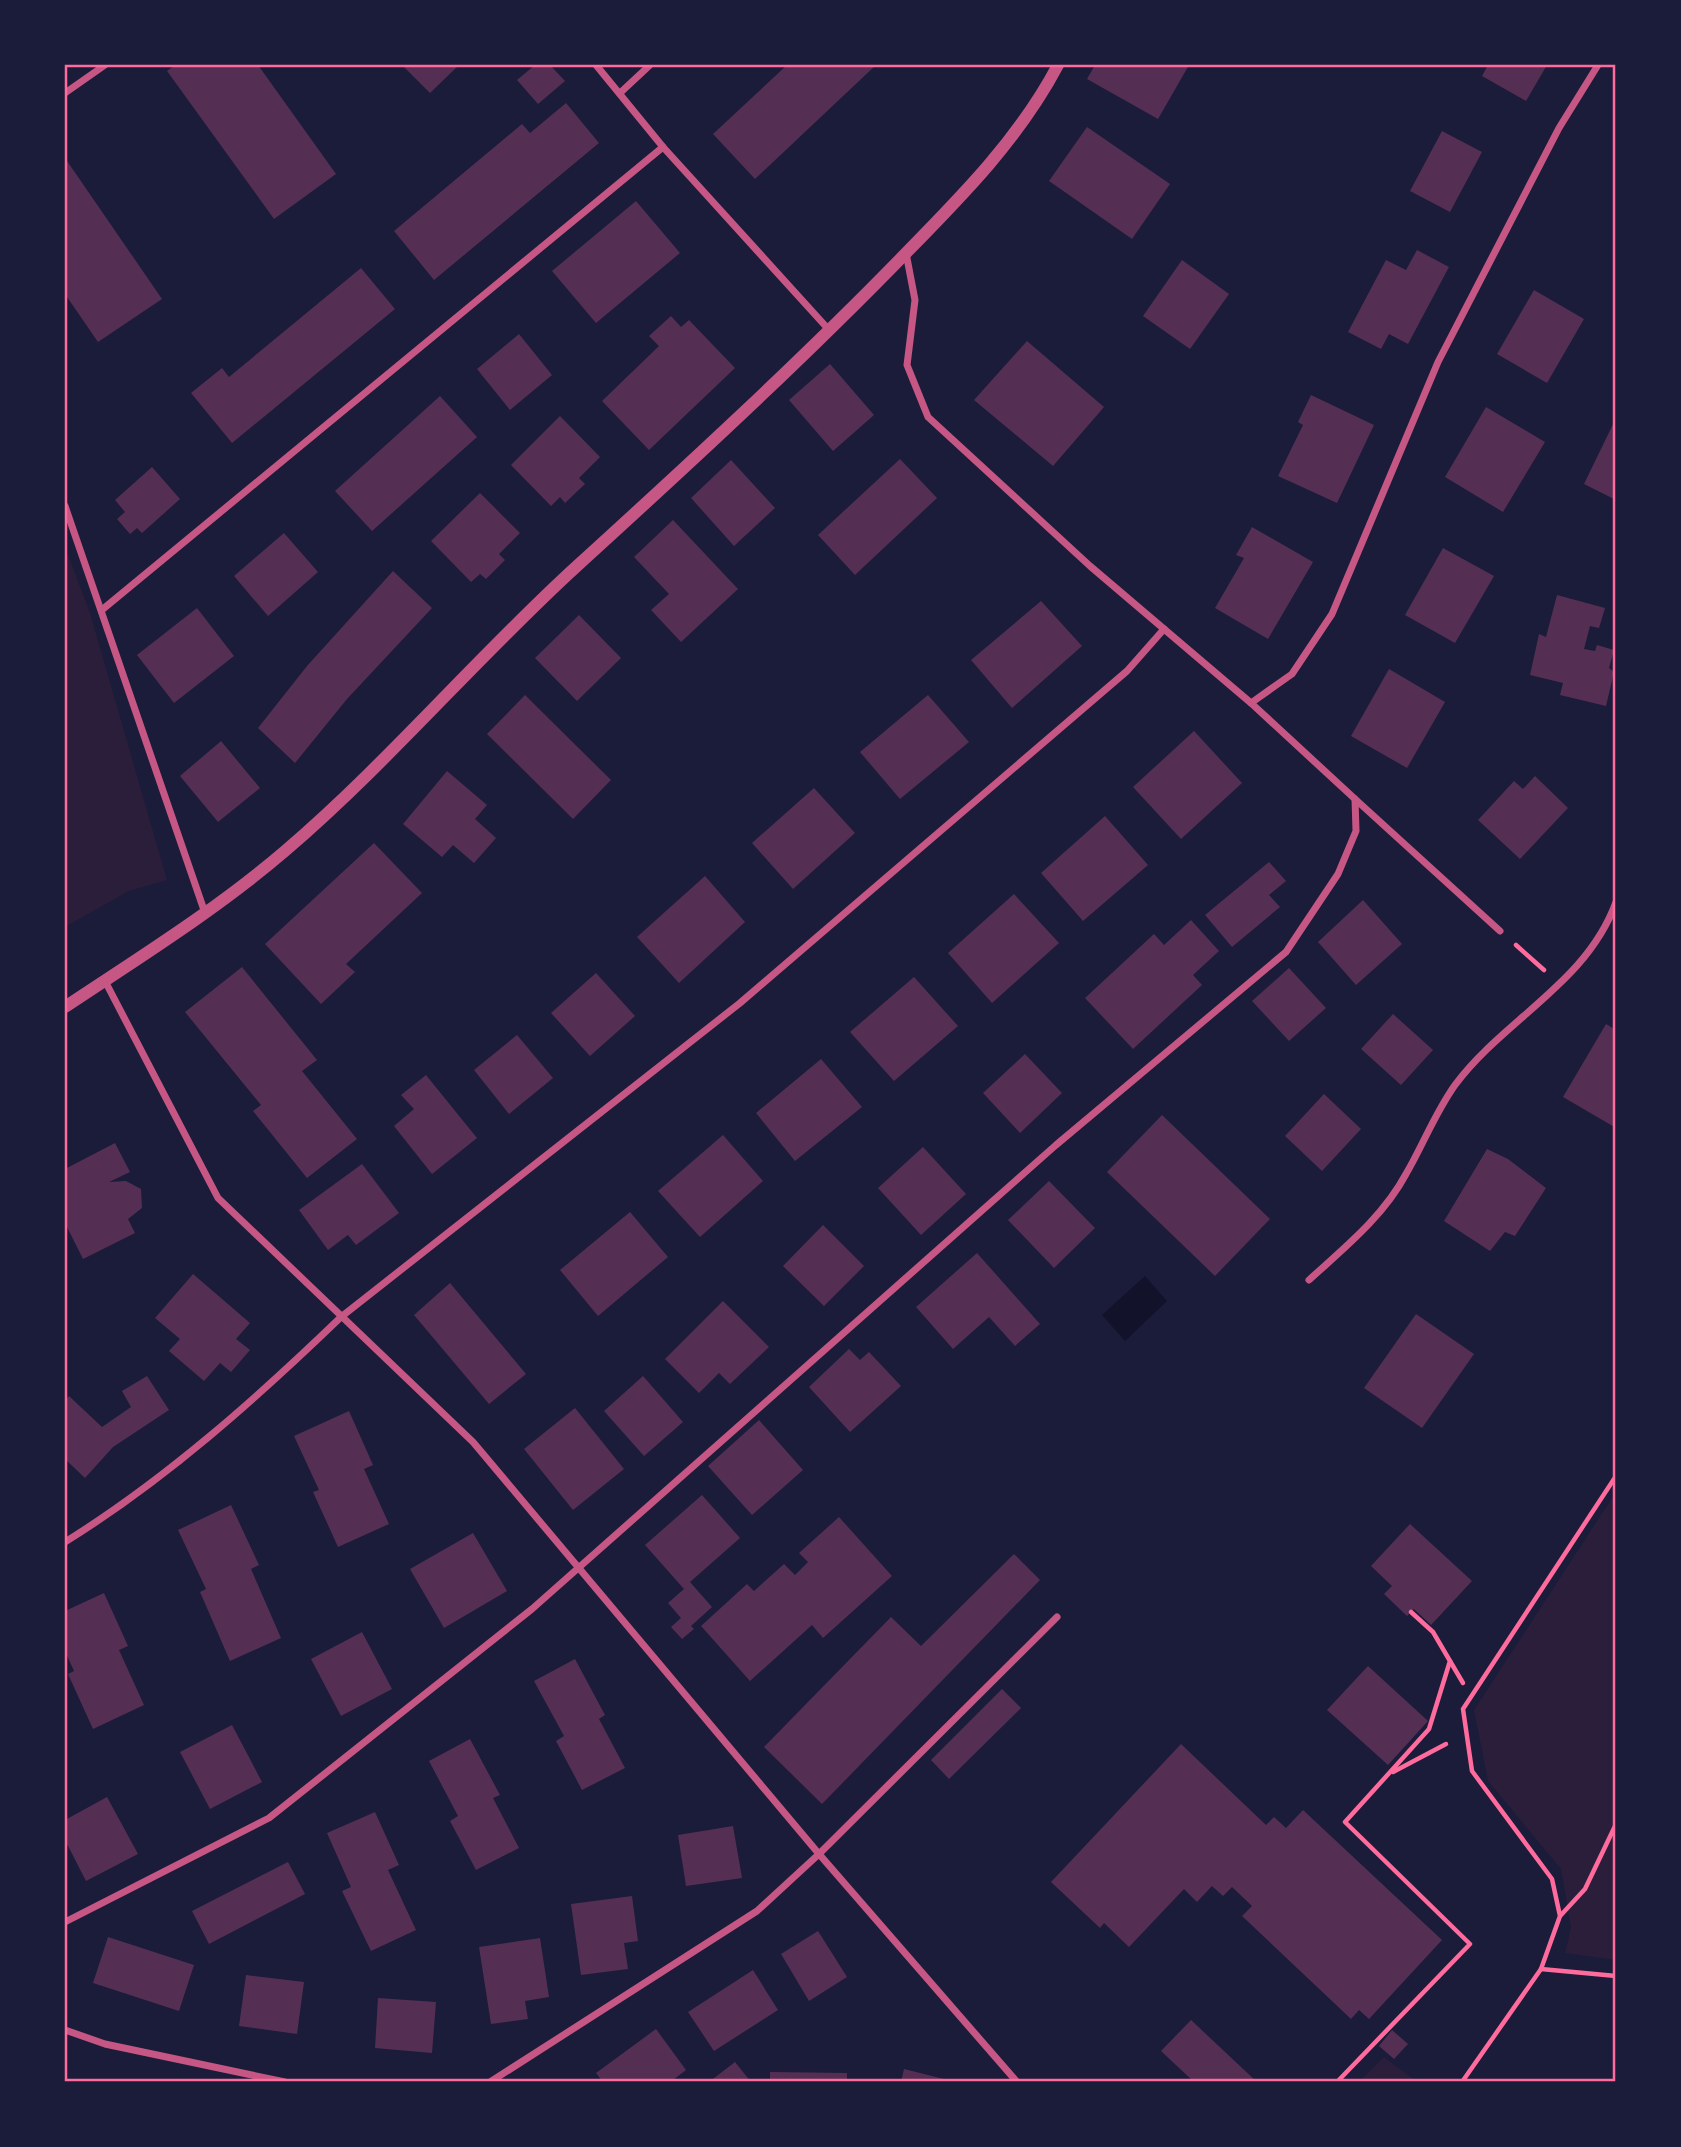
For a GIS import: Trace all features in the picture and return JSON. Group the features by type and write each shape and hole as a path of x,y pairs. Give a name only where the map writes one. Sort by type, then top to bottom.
{"street":[{"path":"65,93 105,65"},
{"path":"596,65 663,148 830,331"},
{"path":"620,93 650,65"},
{"path":"65,1007 205,913 284,852 341,800 514,623 830,331 995,159 1041,97 1058,65"},
{"path":"1251,703 1292,674 1332,614 1438,362 1559,128 1598,65"},
{"path":"103,609 663,148"},
{"path":"906,253 915,300 907,365 928,417 1090,566 1251,703 1500,931"},
{"path":"65,506 103,609 205,913"},
{"path":"65,1542 126,1504 300,1356 341,1317 740,1003 1126,671 1164,629"},
{"path":"65,1922 269,1818 532,1609 577,1566 1056,1145 1286,952 1338,874 1356,831 1355,799"},
{"path":"1309,1280 1380,1213 1406,1175 1429,1128 1456,1084 1499,1039 1560,984 1595,945 1616,902"},
{"path":"105,981 218,1198 473,1442 819,1854 1017,2082"},
{"path":"490,2082 757,1911 819,1854 1057,1617"},
{"path":"65,2030 105,2044 285,2082"}],"path":[{"path":"1500,931 1560,984"},
{"path":"1560,1916 1552,1879 1472,1771 1463,1709 1616,1476"},
{"path":"1411,1612 1433,1632 1463,1683"},
{"path":"1337,2082 1470,1944 1345,1822 1429,1729 1450,1661"},
{"path":"1389,1774 1446,1744"},
{"path":"1462,2082 1541,1969 1560,1916 1585,1889 1616,1824"},
{"path":"1541,1969 1616,1976"}],"shaded area":[{"path":"67,552 90,613 167,880 129,891 65,927"},
{"path":"1145,1276 1167,1301 1125,1341 1102,1315"},
{"path":"1616,1492 1616,1960 1565,1953 1571,1928 1561,1869 1488,1781 1474,1710"},
{"path":"1384,2057 1417,2082 1359,2082"}],"building":[{"path":"175,65 258,65 336,174 274,219 167,71"},
{"path":"402,65 459,65 430,93"},
{"path":"535,65 550,65 565,81 538,104 517,80"},
{"path":"787,65 876,65 755,179 713,134"},
{"path":"1095,65 1189,65 1158,119 1087,79"},
{"path":"1488,65 1547,65 1526,101 1482,76"},
{"path":"566,103 599,143 434,280 394,231 522,124 530,133"},
{"path":"1087,127 1170,184 1132,239 1049,181"},
{"path":"1442,131 1482,152 1450,212 1410,191"},
{"path":"65,158 162,299 98,342 65,294"},
{"path":"636,201 680,253 596,323 552,271"},
{"path":"1417,250 1449,267 1408,344 1389,334 1381,349 1348,332 1386,260 1406,270"},
{"path":"1182,260 1229,294 1190,349 1143,316"},
{"path":"361,268 395,309 232,443 191,393 222,368 229,377"},
{"path":"1534,290 1584,319 1547,383 1497,354"},
{"path":"671,316 681,327 689,320 735,368 649,450 602,401 659,346 649,336"},
{"path":"519,334 552,375 510,410 477,369"},
{"path":"1027,341 1104,407 1053,466 974,400"},
{"path":"830,364 874,415 833,451 789,400"},
{"path":"1311,395 1374,425 1337,503 1278,476 1303,425 1298,422"},
{"path":"440,396 477,437 372,531 335,491"},
{"path":"1486,407 1545,442 1503,512 1445,477"},
{"path":"560,416 600,457 579,478 585,484 565,503 560,497 551,506 511,465"},
{"path":"1616,418 1616,500 1584,484"},
{"path":"900,459 937,498 855,575 818,535"},
{"path":"731,460 775,508 734,546 691,498"},
{"path":"152,467 180,499 142,533 137,528 130,534 117,519 125,512 115,500"},
{"path":"480,493 520,533 499,554 505,560 486,579 480,574 471,582 431,541"},
{"path":"673,520 738,589 681,642 651,610 669,594 634,557"},
{"path":"1252,527 1313,562 1268,639 1215,608 1244,558 1236,555"},
{"path":"284,533 318,572 268,616 234,576"},
{"path":"1443,548 1494,576 1455,643 1405,615"},
{"path":"393,571 432,608 347,699 295,763 258,728 307,666"},
{"path":"1557,595 1605,608 1599,628 1590,626 1584,649 1595,651 1597,645 1614,650 1609,668 1614,672 1606,706 1560,695 1563,683 1530,675 1539,634 1546,637"},
{"path":"1041,601 1082,646 1012,708 971,660"},
{"path":"197,608 234,656 174,703 137,655"},
{"path":"579,615 621,658 577,701 535,658"},
{"path":"1389,669 1445,702 1407,768 1351,736"},
{"path":"525,695 611,780 573,819 487,734"},
{"path":"928,695 969,742 900,799 860,752"},
{"path":"1194,731 1242,783 1181,839 1133,787"},
{"path":"221,741 260,788 218,822 180,776"},
{"path":"447,771 487,805 475,819 496,838 474,863 453,845 442,857 403,824"},
{"path":"1535,776 1568,808 1520,859 1478,820 1514,781 1523,789"},
{"path":"814,788 855,833 793,889 752,843"},
{"path":"1105,816 1148,865 1083,921 1041,873"},
{"path":"374,843 422,893 346,964 355,972 321,1004 265,944"},
{"path":"1269,862 1286,881 1269,895 1280,907 1232,947 1205,915"},
{"path":"705,876 745,922 679,983 637,937"},
{"path":"1014,894 1059,943 992,1003 948,953"},
{"path":"1363,900 1402,944 1356,985 1318,942"},
{"path":"1191,920 1219,951 1193,975 1202,985 1133,1049 1085,998 1154,934 1164,945"},
{"path":"242,967 317,1060 302,1071 357,1139 307,1178 253,1111 261,1105 185,1012"},
{"path":"1289,968 1326,1008 1289,1041 1252,1001"},
{"path":"596,973 635,1016 590,1056 551,1013"},
{"path":"914,977 958,1026 894,1081 850,1032"},
{"path":"1393,1014 1433,1050 1401,1085 1361,1049"},
{"path":"1606,1024 1616,1030 1616,1128 1563,1097"},
{"path":"517,1035 553,1078 509,1114 474,1070"},
{"path":"1025,1054 1062,1093 1020,1133 983,1093"},
{"path":"821,1059 862,1107 795,1161 756,1113"},
{"path":"426,1075 477,1138 432,1174 394,1126 414,1109 401,1095"},
{"path":"1324,1094 1361,1129 1322,1171 1285,1136"},
{"path":"1162,1115 1270,1219 1215,1276 1107,1172"},
{"path":"723,1135 763,1181 700,1237 658,1191"},
{"path":"115,1143 130,1172 109,1182 126,1181 141,1189 142,1208 128,1219 135,1233 83,1259 65,1223 65,1169"},
{"path":"923,1147 966,1194 921,1235 878,1188"},
{"path":"1487,1149 1508,1159 1546,1188 1515,1236 1505,1232 1490,1251 1444,1221"},
{"path":"362,1164 399,1213 356,1245 348,1235 328,1250 299,1210"},
{"path":"1049,1181 1095,1228 1054,1268 1008,1220"},
{"path":"630,1212 668,1257 598,1316 560,1270"},
{"path":"823,1225 864,1266 824,1306 783,1266"},
{"path":"977,1253 1040,1324 1015,1346 989,1317 953,1349 916,1307"},
{"path":"193,1274 250,1323 236,1339 250,1350 231,1372 220,1363 204,1381 169,1351 180,1339 155,1318"},
{"path":"450,1283 526,1374 489,1404 414,1315"},
{"path":"723,1301 769,1347 730,1384 719,1373 699,1393 665,1359"},
{"path":"1416,1314 1474,1354 1422,1428 1364,1388"},
{"path":"849,1349 860,1360 869,1352 901,1386 850,1432 809,1387"},
{"path":"147,1376 169,1410 113,1447 85,1478 65,1459 65,1401 69,1396 102,1427 131,1407 122,1391"},
{"path":"643,1376 683,1422 644,1456 604,1411"},
{"path":"575,1408 624,1469 573,1510 524,1449"},
{"path":"349,1411 373,1465 364,1469 389,1524 338,1547 313,1492 319,1490 294,1436"},
{"path":"759,1420 803,1470 752,1515 708,1466"},
{"path":"702,1495 740,1538 690,1582 712,1607 691,1626 694,1629 682,1639 671,1627 681,1618 668,1603 684,1589 645,1545"},
{"path":"231,1505 259,1565 251,1569 281,1638 230,1661 200,1592 206,1589 178,1530"},
{"path":"839,1517 892,1576 823,1638 812,1625 750,1681 701,1626 747,1584 754,1591 784,1564 795,1575 808,1562 799,1553"},
{"path":"1410,1524 1472,1581 1431,1625 1414,1609 1407,1616 1384,1594 1392,1586 1371,1566"},
{"path":"473,1533 507,1591 444,1628 410,1569"},
{"path":"1014,1554 1040,1580 822,1804 764,1747 891,1617 921,1646"},
{"path":"104,1593 128,1646 119,1650 144,1705 93,1729 68,1674 74,1671 65,1651 65,1611"},
{"path":"362,1632 392,1689 341,1716 311,1659"},
{"path":"575,1659 605,1715 599,1719 625,1768 582,1790 556,1741 564,1736 534,1681"},
{"path":"1368,1666 1428,1721 1388,1765 1327,1710"},
{"path":"1002,1689 1021,1708 949,1779 931,1760"},
{"path":"232,1725 262,1782 210,1809 180,1752"},
{"path":"470,1739 500,1795 493,1798 519,1848 476,1870 450,1821 458,1816 429,1761"},
{"path":"1181,1744 1266,1825 1274,1817 1286,1828 1303,1810 1442,1940 1369,2019 1359,2010 1351,2019 1242,1916 1252,1906 1232,1887 1223,1896 1212,1886 1197,1902 1184,1889 1129,1947 1104,1923 1100,1928 1051,1882"},
{"path":"107,1797 138,1854 86,1881 65,1840 65,1820"},
{"path":"375,1812 399,1865 388,1870 416,1930 371,1951 342,1891 351,1887 327,1833"},
{"path":"733,1826 742,1878 686,1886 678,1835"},
{"path":"288,1862 305,1894 209,1944 192,1911"},
{"path":"632,1896 638,1941 624,1943 628,1969 581,1975 571,1904"},
{"path":"818,1931 847,1977 809,2001 781,1954"},
{"path":"108,1937 194,1965 179,2011 93,1983"},
{"path":"540,1938 549,1997 525,2001 528,2019 491,2024 479,1947"},
{"path":"753,1970 778,2010 714,2051 688,2012"},
{"path":"246,1975 304,1982 297,2034 239,2026"},
{"path":"378,1998 436,2002 432,2053 375,2048"},
{"path":"1191,2020 1257,2082 1194,2082 1161,2051"},
{"path":"656,2029 686,2070 673,2080 675,2082 603,2082 596,2073"},
{"path":"1392,2030 1408,2044 1394,2059 1379,2046"},
{"path":"735,2062 751,2082 709,2082"},
{"path":"904,2069 952,2081 952,2082 901,2082"},
{"path":"770,2072 847,2073 847,2082 770,2082"}]}
